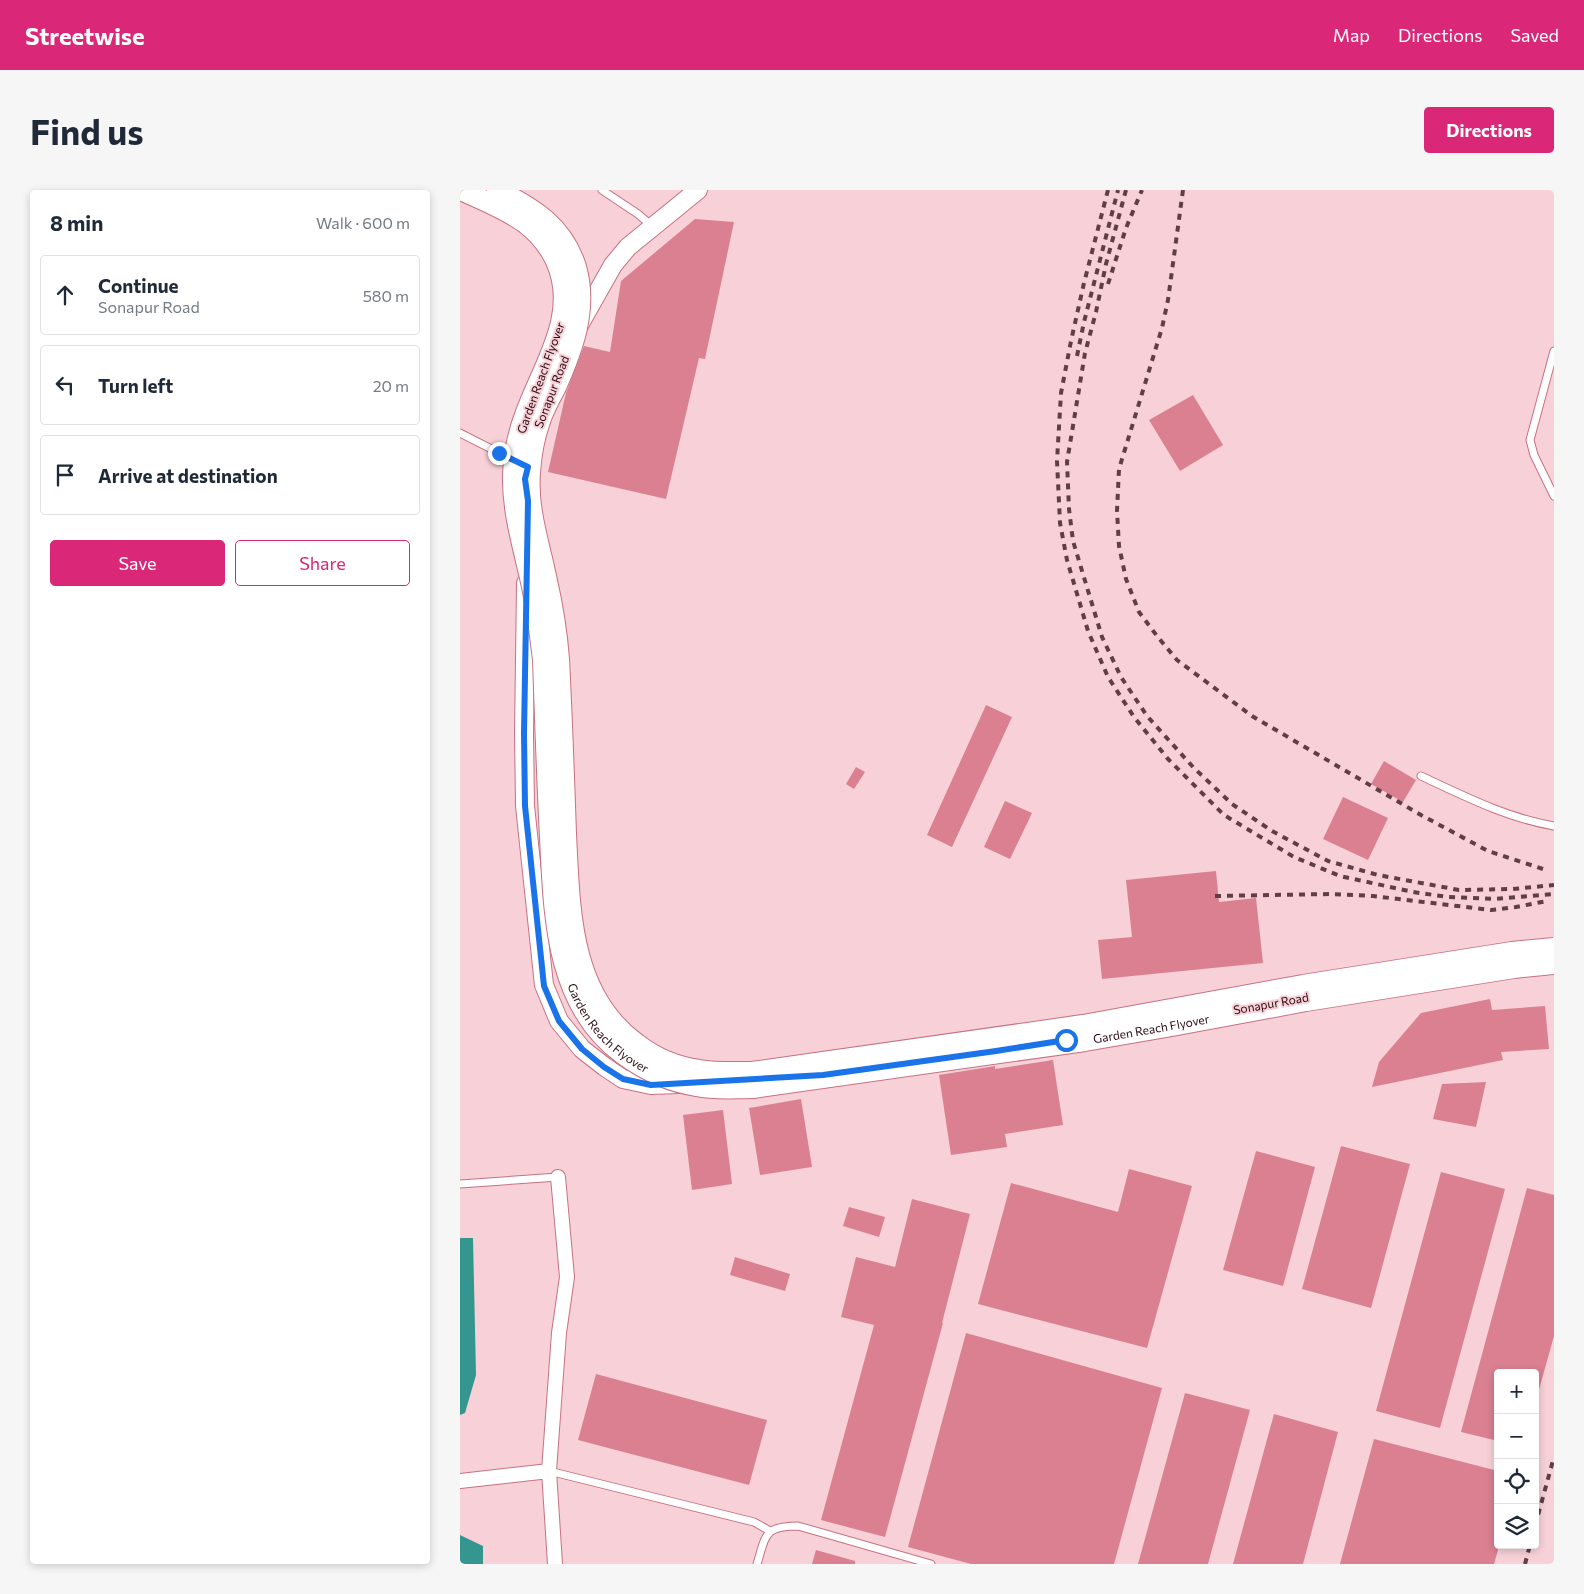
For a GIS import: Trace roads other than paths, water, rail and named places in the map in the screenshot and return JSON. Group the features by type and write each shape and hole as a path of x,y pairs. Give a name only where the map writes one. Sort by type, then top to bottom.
{"main road":[{"name":"Garden Reach Flyover","path":"461,190 515,217 533,230 554,256 562,277 564,299 562,321 541,379 524,417 518,438 513,474 515,510 540,624 553,896 562,954 570,985 586,1014 606,1040 633,1062 656,1074 681,1083 715,1088 753,1088 1085,1041 1306,1000 1514,968 1554,965"},
{"name":"Garden Reach Flyover","path":"497,190 534,210 553,227 568,248 576,267 580,286 578,325 534,441 530,475 531,508 556,622 569,895 578,951 586,979 599,1006 618,1028 642,1048 655,1056 685,1067 716,1072 752,1072 1083,1025 1303,985 1502,953 1554,948"}],"street":[{"name":"Sonapur Road","path":"698,190 628,247 613,264 573,337 539,420 525,479 528,501 524,734 525,806 544,986 559,1021 582,1049 604,1067 623,1079 651,1085 823,1075 1005,1049 1341,992 1554,965"},
{"path":"555,1564 549,1471 559,1333 567,1277 558,1177"},
{"path":"460,1481 549,1471"}],"lane":[{"path":"602,190 638,214 653,227"},
{"path":"1554,351 1530,440 1534,455 1554,496"},
{"path":"460,433 528,467"},
{"path":"1421,776 1510,815 1534,823 1554,826"},
{"path":"460,1184 558,1177"},
{"path":"549,1471 754,1522 770,1531"},
{"path":"757,1564 765,1539 770,1531 782,1526 798,1526 931,1564"}],"water":[{"path":"460,1238 473,1238 476,1375 465,1413 460,1415"},
{"path":"460,1535 483,1546 483,1564 460,1564"}],"railway":[{"path":"1108,190 1084,283 1061,393 1057,461 1060,523 1067,560 1088,631 1108,677 1134,717 1168,759 1224,815 1294,857 1340,876 1413,892 1448,897 1495,899 1554,894"},
{"path":"1077,356 1118,190"},
{"path":"1126,190 1085,353 1067,462 1069,509 1073,541 1102,637 1121,677 1147,716 1193,767 1232,804 1272,831 1328,861 1378,875 1459,890 1513,889 1554,885"},
{"path":"1108,284 1126,228 1142,190"},
{"path":"1183,190 1168,300 1162,328 1119,469 1117,511 1119,546 1126,579 1139,612 1177,660 1252,716 1421,815 1488,851 1543,869"},
{"path":"1215,896 1332,894 1373,896 1491,910 1547,901"},
{"path":"1539,1511 1554,1457"},
{"path":"1525,1564 1529,1549"}]}
